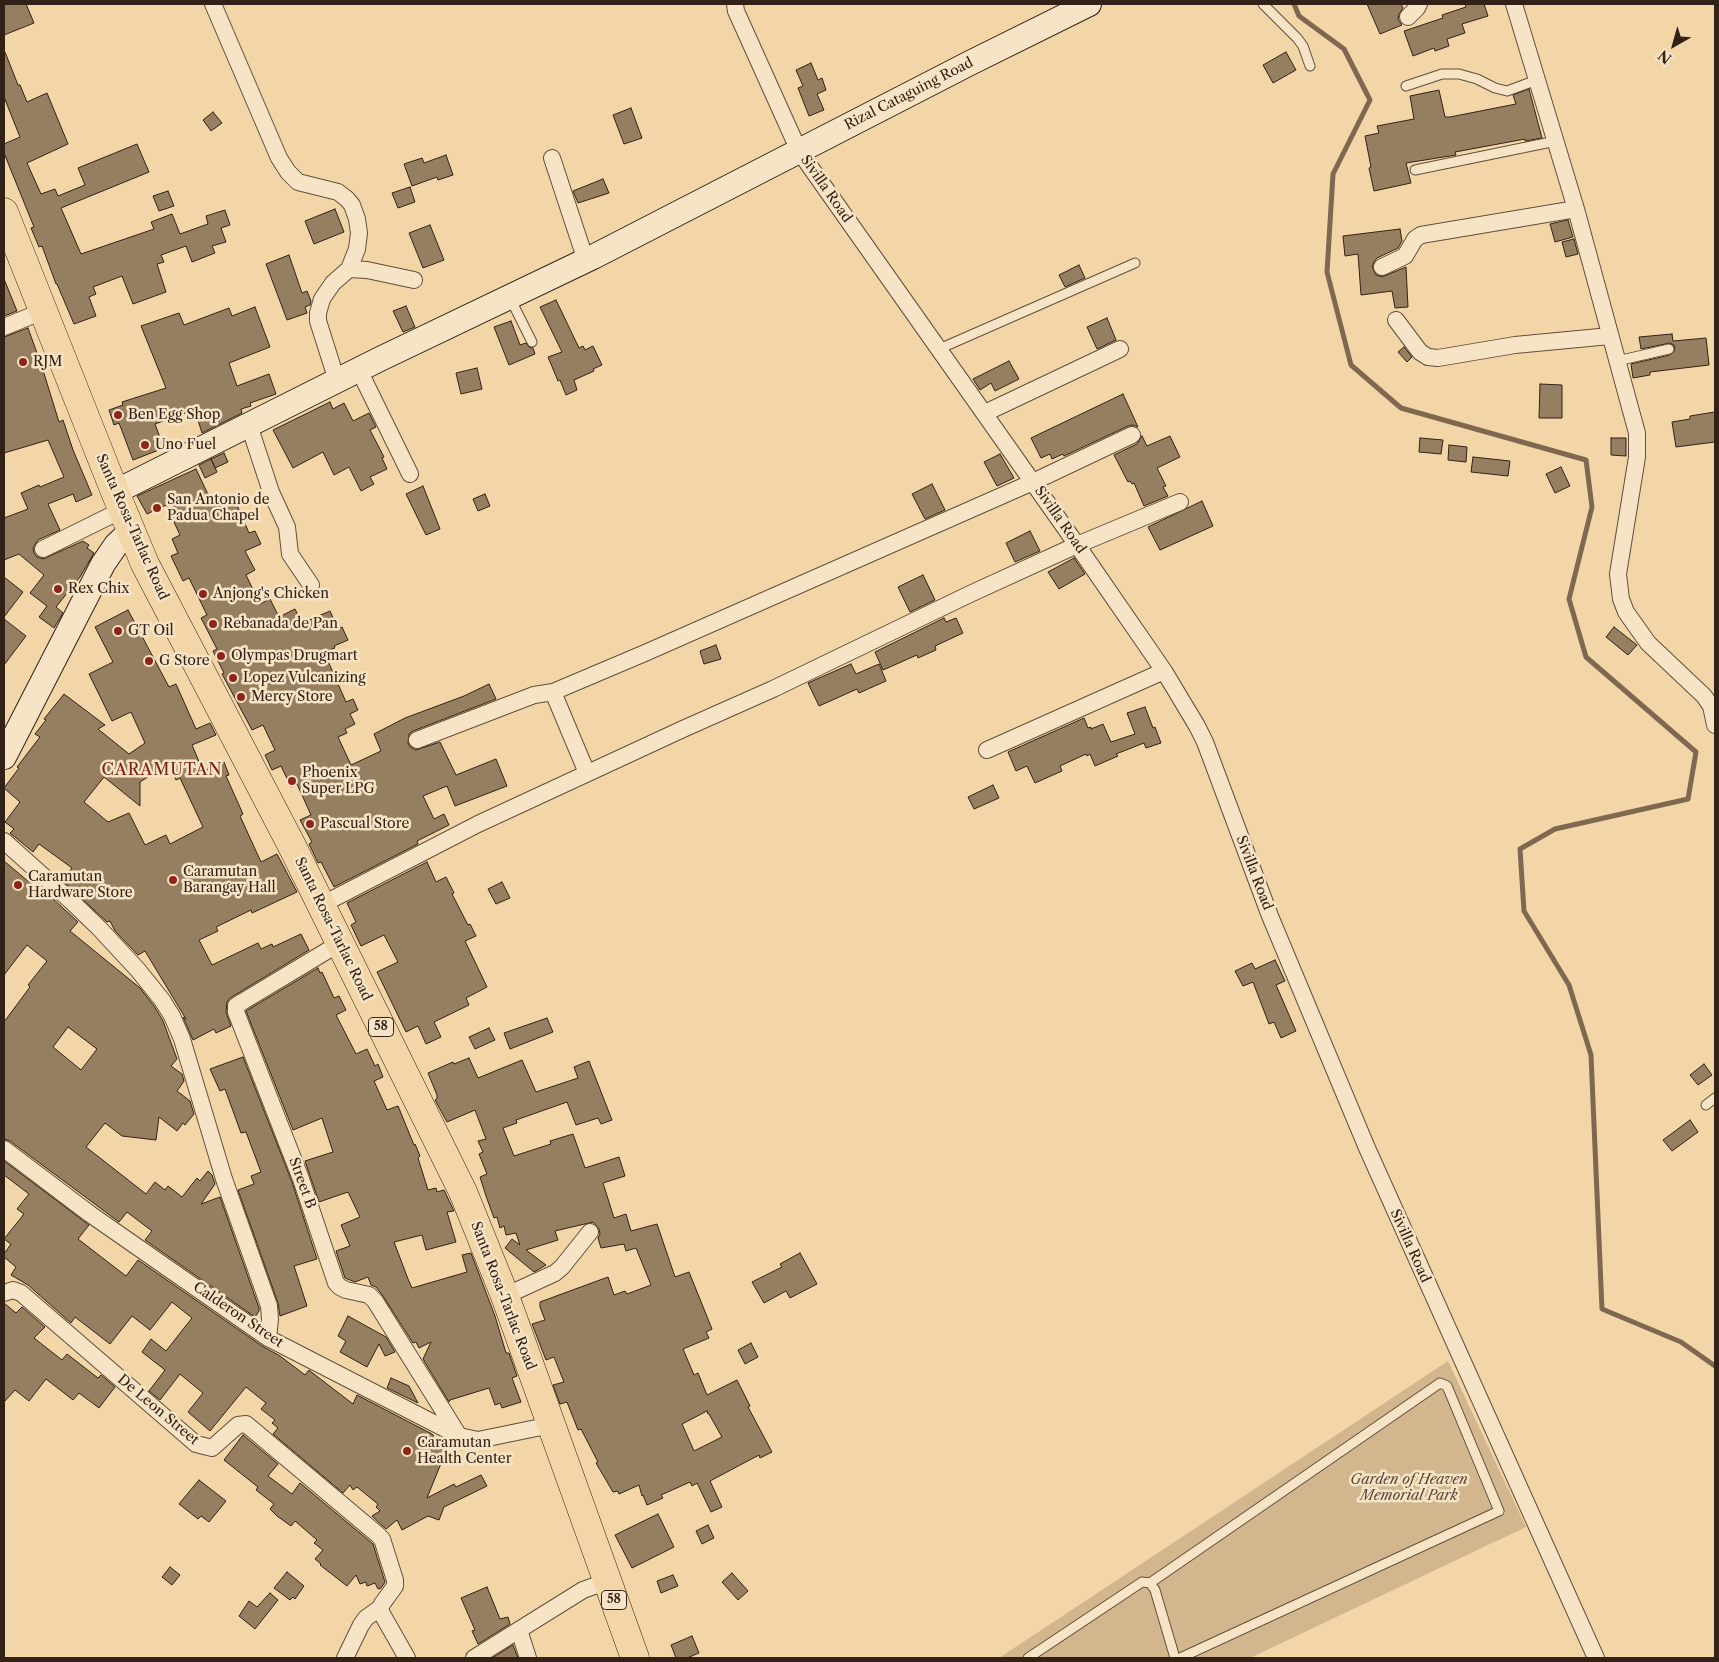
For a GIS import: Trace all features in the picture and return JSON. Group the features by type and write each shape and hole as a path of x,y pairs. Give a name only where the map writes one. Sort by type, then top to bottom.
{"highway":[{"name":"Santa Rosa-Tarlac Road","path":"4,212 12,254 43,311 122,511 145,564 292,846 463,1192 504,1296 635,1658"}],"street":[{"path":"213,4 279,158 288,172 298,182 338,192 352,205 357,219 359,233 357,249 350,268 334,283 322,299 318,313 318,321 337,381"},
{"name":"Sivilla Road","path":"735,4 736,11 799,151 985,412 1164,671 1197,726 1205,742 1273,924 1367,1148 1596,1658"},
{"name":"Rizal Cataguing Road","path":"122,511 249,425 586,261 970,63 1089,4"},
{"path":"1408,17 1419,4"},
{"path":"1514,4 1576,209 1637,433 1638,445 1618,574 1621,599 1626,612 1648,644 1704,696 1710,706 1715,725"},
{"path":"552,158 586,261"},
{"path":"1382,267 1406,256 1415,239 1421,235 1576,209"},
{"path":"350,268 414,280"},
{"path":"4,327 43,311"},
{"path":"1396,320 1420,352 1428,357 1438,358 1521,344 1610,336"},
{"path":"985,412 1120,349"},
{"path":"359,370 410,474"},
{"path":"249,425 271,492 287,527 290,554 311,585"},
{"path":"417,740 534,695 552,692 645,653 1033,482 1132,435"},
{"path":"321,905 478,824 773,689 961,598 1077,545 1180,502"},
{"path":"43,550 122,511"},
{"path":"4,757 103,564 116,545 122,511"},
{"path":"987,750 1164,671"},
{"path":"552,692 587,773"},
{"path":"4,842 99,928 138,970 172,1016 182,1039 224,1179 270,1306 268,1338"},
{"name":"Street B","path":"340,944 242,1002 236,1006 236,1012 284,1132 336,1283 346,1290 369,1295 375,1301 459,1436"},
{"name":"Calderon Street","path":"4,1150 90,1214 268,1338 459,1436 478,1440 551,1425"},
{"path":"504,1296 555,1273 590,1232"},
{"name":"De Leon Street","path":"4,1293 13,1290 21,1293 196,1444 212,1448 238,1426 246,1424 382,1539 396,1580 395,1586 380,1608"},
{"path":"474,1658 583,1590 608,1581"},
{"path":"345,1658 366,1618 380,1608 407,1658"},
{"path":"519,1630 528,1658"}],"lane":[{"path":"1263,4 1297,38 1303,46 1310,66"},
{"path":"1406,86 1442,74 1459,74 1507,91 1537,80"},
{"path":"1415,170 1556,141"},
{"path":"939,349 1135,263"},
{"path":"510,298 532,342"},
{"path":"1617,361 1669,349"},
{"path":"1706,1105 1715,1098"},
{"path":"1028,1658 1142,1582 1150,1583 1440,1383 1447,1386 1499,1511 1180,1658"},
{"path":"1150,1583 1155,1590 1175,1658"}],"green space":[{"name":"Garden of Heaven Memorial Park","path":"1448,1361 1526,1527 1250,1658 999,1658"}],"building":[{"path":"4,4 26,4 34,23 4,35"},
{"path":"1367,4 1401,4 1403,8 1398,19 1402,25 1380,34"},
{"path":"1465,4 1484,4 1488,16 1462,24 1465,33 1447,39 1449,46 1435,51 1434,48 1413,56 1404,31 1443,18 1442,15 1466,7"},
{"path":"4,52 27,102 47,93 68,144 27,163 41,194 55,189 58,196 85,185 78,168 137,144 149,172 61,208 81,254 154,229 151,222 172,214 180,234 208,224 206,216 225,210 230,225 221,228 226,242 212,246 215,253 192,262 186,246 161,255 164,262 157,264 166,292 133,304 122,276 93,287 96,294 89,297 96,316 74,324 42,246 39,247 31,228 34,227 4,153 4,144 20,137 4,97"},
{"path":"1286,52 1296,70 1273,83 1263,65"},
{"path":"811,63 818,80 822,78 826,90 817,94 824,110 809,116 798,88 803,86 796,70"},
{"path":"1529,89 1542,138 1525,141 1525,139 1455,152 1456,155 1406,163 1411,183 1374,191 1365,136 1379,133 1377,126 1414,119 1410,96 1439,90 1445,117 1450,117 1516,104 1513,95"},
{"path":"631,108 642,138 624,144 613,115"},
{"path":"213,112 222,123 211,131 203,120"},
{"path":"446,155 453,175 438,180 437,177 412,186 404,164 422,158 424,163"},
{"path":"603,179 609,193 578,203 573,191"},
{"path":"410,187 415,202 398,208 392,193"},
{"path":"168,191 174,206 159,211 153,196"},
{"path":"335,209 344,232 314,244 305,221"},
{"path":"1568,220 1573,237 1555,242 1550,224"},
{"path":"430,225 444,260 423,268 409,233"},
{"path":"1400,229 1402,241 1398,248 1377,258 1372,267 1376,275 1382,277 1406,267 1408,307 1395,308 1392,291 1361,295 1358,254 1345,256 1343,236"},
{"path":"1574,239 1578,254 1566,257 1562,242"},
{"path":"289,255 302,293 307,291 311,301 310,305 305,307 307,313 287,320 266,264"},
{"path":"1079,265 1085,278 1065,287 1059,275"},
{"path":"4,279 17,311 4,316"},
{"path":"556,300 579,348 583,346 585,350 593,346 602,365 593,369 594,371 574,380 577,390 566,395 548,357 562,352 540,307"},
{"path":"406,306 415,327 403,332 393,311"},
{"path":"255,307 270,347 229,363 237,386 269,374 276,394 250,403 251,406 241,409 242,413 202,433 197,417 190,419 188,412 155,424 164,448 133,460 119,423 114,425 109,410 123,405 122,402 166,388 141,326 179,313 184,325 229,308 232,316"},
{"path":"1107,318 1116,340 1097,349 1087,327"},
{"path":"511,321 520,345 526,343 529,347 533,348 535,354 509,365 494,327"},
{"path":"28,328 59,422 63,420 92,495 76,502 73,494 48,504 60,530 38,540 33,548 37,557 43,559 83,541 89,545 87,548 94,553 80,577 56,607 63,613 54,628 39,617 47,606 30,593 44,575 19,554 4,560 4,518 28,509 21,493 64,477 48,440 4,453 4,337"},
{"path":"1672,334 1673,341 1706,338 1709,365 1650,372 1650,375 1633,378 1631,364 1670,355 1675,350 1674,345 1670,343 1641,349 1639,337"},
{"path":"1404,347 1412,357 1407,362 1398,352"},
{"path":"1009,361 1019,379 995,391 991,383 980,390 973,379"},
{"path":"477,368 482,389 461,394 456,373"},
{"path":"1540,384 1562,385 1562,418 1539,418"},
{"path":"1123,394 1138,427 1128,426 1064,456 1063,454 1052,459 1050,454 1041,458 1031,438"},
{"path":"330,402 333,409 344,403 353,421 369,413 376,427 370,430 384,457 382,458 387,469 370,477 374,484 361,491 349,467 334,475 323,452 293,468 273,430"},
{"path":"1715,412 1715,442 1676,447 1672,422 1690,419 1690,416"},
{"path":"1142,436 1147,446 1170,436 1180,457 1157,468 1166,486 1163,487 1168,496 1144,506 1134,483 1128,482 1114,455 1137,444"},
{"path":"1420,438 1443,440 1441,454 1419,452"},
{"path":"1611,438 1626,438 1626,456 1611,455"},
{"path":"1449,445 1467,447 1466,462 1448,460"},
{"path":"224,453 228,462 215,468 211,459"},
{"path":"1000,454 1014,478 997,486 984,462"},
{"path":"1473,457 1510,461 1508,476 1471,472"},
{"path":"211,459 217,472 205,478 199,465"},
{"path":"1561,467 1570,486 1555,493 1546,474"},
{"path":"196,469 214,507 234,498 249,533 255,531 261,544 245,551 255,570 246,575 260,604 270,599 279,617 295,609 302,623 330,611 338,629 342,627 348,640 324,652 346,702 353,699 358,710 350,714 355,724 345,729 347,733 338,737 351,765 381,751 374,734 405,718 464,696 489,684 496,699 413,731 409,734 408,743 410,747 416,750 440,742 456,775 496,759 507,786 455,806 447,786 423,796 434,819 444,814 449,825 417,841 418,844 334,887 321,862 318,863 309,844 312,842 300,820 311,815 297,784 291,787 281,766 272,770 265,755 275,750 263,725 252,730 222,674 224,673 213,651 217,649 201,618 207,615 189,578 183,581 171,556 178,553 172,539 180,535 166,505 147,514 137,496"},
{"path":"932,484 945,510 925,519 912,494"},
{"path":"423,486 440,529 426,535 406,494"},
{"path":"485,494 490,506 478,511 473,499"},
{"path":"1202,501 1213,526 1160,550 1148,527"},
{"path":"1030,531 1040,551 1015,562 1006,543"},
{"path":"1074,558 1085,574 1059,589 1048,572"},
{"path":"923,575 935,600 910,612 898,587"},
{"path":"4,577 23,592 4,617"},
{"path":"128,610 169,687 176,684 196,729 210,723 216,735 192,745 203,771 224,762 229,775 226,776 243,814 240,816 261,862 277,854 297,892 252,913 251,910 216,927 218,931 199,940 212,965 258,943 261,949 272,944 273,947 301,934 309,950 230,998 227,1002 226,1012 231,1026 216,1033 214,1029 193,1040 183,1017 186,1019 145,951 138,955 115,931 110,921 107,922 62,880 72,868 39,844 33,852 10,833 14,829 5,822 20,802 4,788 40,737 35,734 46,720 44,719 64,694 105,725 98,729 129,754 145,743 131,712 112,721 89,674 113,662 95,627","holes":["169,763 176,780 180,778 203,827 170,844 166,835 145,845 129,813 108,822 84,802 104,777 140,806 140,782"]},
{"path":"944,618 946,622 956,618 963,633 935,646 936,650 918,658 917,655 883,670 875,652"},
{"path":"4,619 26,636 4,665"},
{"path":"1614,627 1637,645 1628,655 1606,637"},
{"path":"716,645 721,659 704,664 700,651"},
{"path":"851,664 856,674 879,664 886,681 859,693 857,689 819,706 808,683"},
{"path":"1145,707 1161,743 1146,748 1144,743 1116,754 1118,756 1095,766 1090,754 1087,756 1086,754 1060,766 1062,771 1035,783 1027,766 1016,771 1008,752 1084,718 1088,728 1091,727 1091,729 1103,724 1111,742 1135,734 1127,713"},
{"path":"993,785 999,798 974,809 968,797"},
{"path":"4,861 48,898 50,896 78,922 70,931 140,988 154,1006 163,1021 177,1059 171,1066 182,1074 184,1081 177,1091 190,1101 194,1114 177,1131 159,1117 156,1140 122,1136 105,1123 86,1147 146,1194 155,1182 165,1190 168,1186 182,1197 197,1178 200,1181 208,1171 212,1175 215,1184 201,1204 220,1197 259,1308 255,1317 145,1240 152,1231 127,1212 119,1222 10,1141 4,1139 4,1022 30,987 28,985 47,961 27,945 4,975","holes":["68,1027 97,1049 81,1070 53,1047"]},
{"path":"427,862 436,882 446,877 454,893 452,894 476,936 465,941 487,987 466,998 469,1005 434,1022 441,1037 426,1044 418,1026 406,1032 377,972 398,962 384,935 361,946 351,925 356,922 347,903"},
{"path":"502,882 510,898 496,904 488,889"},
{"path":"1275,960 1285,981 1276,985 1296,1031 1281,1038 1274,1022 1269,1024 1253,982 1243,986 1235,971 1252,963 1255,969"},
{"path":"318,968 320,973 322,972 334,998 339,996 346,1010 336,1015 356,1054 367,1049 375,1066 378,1064 383,1077 374,1081 387,1110 398,1106 420,1156 418,1158 428,1190 436,1188 437,1192 444,1190 454,1211 447,1212 456,1242 426,1250 422,1235 394,1242 412,1288 467,1272 462,1255 471,1253 495,1316 506,1353 509,1353 517,1376 512,1378 521,1402 502,1408 500,1403 495,1405 489,1388 450,1400 449,1402 423,1359 431,1342 419,1348 416,1342 413,1343 383,1296 376,1287 371,1285 368,1277 355,1282 345,1278 336,1251 350,1246 341,1225 360,1217 348,1192 319,1202 305,1161 333,1152 322,1118 293,1130 246,1011"},
{"path":"547,1018 553,1032 510,1049 504,1033"},
{"path":"489,1028 495,1040 475,1049 469,1037"},
{"path":"243,1057 292,1182 317,1259 294,1266 307,1306 280,1316 278,1303 238,1190 254,1184 251,1176 261,1172 246,1132 241,1133 225,1089 220,1091 210,1069"},
{"path":"469,1058 478,1078 522,1060 536,1092 578,1078 574,1067 589,1061 612,1120 601,1124 598,1118 576,1125 567,1102 516,1120 517,1123 503,1128 514,1156 551,1144 550,1141 573,1134 585,1168 619,1157 625,1176 603,1183 614,1218 626,1214 631,1231 657,1224 675,1277 689,1272 712,1329 706,1332 709,1338 683,1349 694,1375 698,1373 707,1395 737,1380 750,1406 748,1407 772,1452 760,1458 759,1455 710,1481 722,1507 711,1512 697,1483 692,1486 690,1482 661,1495 663,1498 647,1505 639,1485 619,1494 618,1491 613,1492 596,1463 598,1462 581,1429 578,1430 567,1402 560,1404 553,1385 564,1382 554,1357 546,1360 532,1324 545,1320 540,1302 608,1277 614,1295 625,1291 627,1294 651,1285 636,1248 626,1251 624,1244 601,1248 598,1238 600,1234 599,1229 593,1222 555,1231 558,1240 526,1250 546,1265 534,1272 505,1248 512,1239 520,1245 516,1233 506,1235 504,1226 500,1228 497,1217 494,1218 486,1196 480,1177 487,1174 479,1154 483,1152 478,1141 486,1139 475,1110 447,1122 435,1100 437,1095 428,1073 453,1062 454,1064","holes":["707,1411 722,1437 694,1451 682,1424"]},
{"path":"1704,1064 1712,1075 1698,1085 1690,1075"},
{"path":"1690,1120 1698,1132 1672,1151 1663,1140"},
{"path":"4,1161 89,1225 78,1239 126,1276 138,1260 305,1375 309,1370 353,1404 357,1395 432,1434 434,1436 422,1441 444,1450 444,1456 427,1498 454,1484 456,1487 481,1475 487,1486 444,1507 439,1520 428,1516 402,1530 397,1520 386,1529 372,1516 380,1511 376,1507 378,1504 357,1487 353,1490 350,1485 343,1493 273,1434 278,1428 272,1423 275,1420 261,1409 266,1403 246,1387 210,1431 188,1412 203,1393 180,1374 160,1400 149,1391 165,1370 142,1352 151,1339 166,1351 192,1318 172,1302 150,1330 132,1316 110,1344 75,1317 71,1323 28,1285 11,1275 16,1267 4,1257 11,1244 4,1239 24,1214 17,1209 29,1194 4,1175"},
{"path":"800,1253 817,1284 790,1298 786,1291 764,1303 752,1282 782,1267 780,1264"},
{"path":"4,1303 16,1313 22,1307 45,1327 34,1338 62,1360 67,1354 98,1378 101,1375 115,1387 99,1408 79,1393 73,1400 46,1379 29,1401 15,1390 4,1402"},
{"path":"348,1316 386,1337 395,1352 385,1356 379,1344 367,1367 340,1352 346,1341 338,1336"},
{"path":"751,1343 758,1357 745,1364 738,1350"},
{"path":"391,1378 409,1386 418,1403 387,1388"},
{"path":"243,1435 278,1464 268,1476 292,1494 300,1483 373,1544 385,1582 381,1588 378,1589 375,1583 367,1586 366,1582 360,1584 356,1575 347,1586 320,1565 315,1559 323,1550 314,1543 317,1540 295,1521 291,1526 277,1516 270,1509 274,1504 256,1490 258,1487 224,1460"},
{"path":"199,1480 226,1501 209,1522 201,1516 198,1519 179,1504"},
{"path":"658,1514 674,1547 632,1568 615,1535"},
{"path":"708,1525 714,1538 702,1544 696,1531"},
{"path":"170,1567 180,1575 172,1585 162,1577"},
{"path":"287,1572 304,1586 295,1599 293,1597 290,1600 274,1588"},
{"path":"732,1573 748,1591 738,1600 722,1582"},
{"path":"673,1575 678,1586 661,1593 657,1581"},
{"path":"487,1587 500,1619 508,1617 510,1624 478,1644 472,1631 475,1630 461,1598"},
{"path":"270,1593 278,1600 255,1629 239,1616 249,1601 257,1607"},
{"path":"692,1636 699,1653 687,1658 676,1658 671,1645"},
{"path":"513,1645 518,1658 492,1658"}],"waterway":[{"path":"1294,4 1299,16 1344,49 1370,100 1333,174 1327,272 1351,365 1401,408 1586,460 1592,507 1569,599 1586,657 1696,752 1688,799 1555,829 1520,849 1524,911 1569,985 1591,1055 1602,1309 1681,1342 1715,1366"}],"place":[{"name":"RJM","path":"23,362"},
{"name":"Ben Egg Shop","path":"118,415"},
{"name":"Uno Fuel","path":"145,445"},
{"name":"San Antonio de Padua Chapel","path":"157,508"},
{"name":"Rex Chix","path":"58,589"},
{"name":"Anjong's Chicken","path":"203,594"},
{"name":"Rebanada de Pan","path":"213,624"},
{"name":"GT Oil","path":"118,631"},
{"name":"Olympas Drugmart","path":"221,656"},
{"name":"G Store","path":"149,661"},
{"name":"Lopez Vulcanizing","path":"233,678"},
{"name":"Mercy Store","path":"241,697"},
{"name":"Phoenix Super LPG","path":"292,781"},
{"name":"Pascual Store","path":"310,824"},
{"name":"Caramutan Barangay Hall","path":"173,880"},
{"name":"Caramutan Hardware Store","path":"18,885"},
{"name":"Caramutan Health Center","path":"407,1451"}],"district":[{"name":"CARAMUTAN","path":"162,770"}]}
